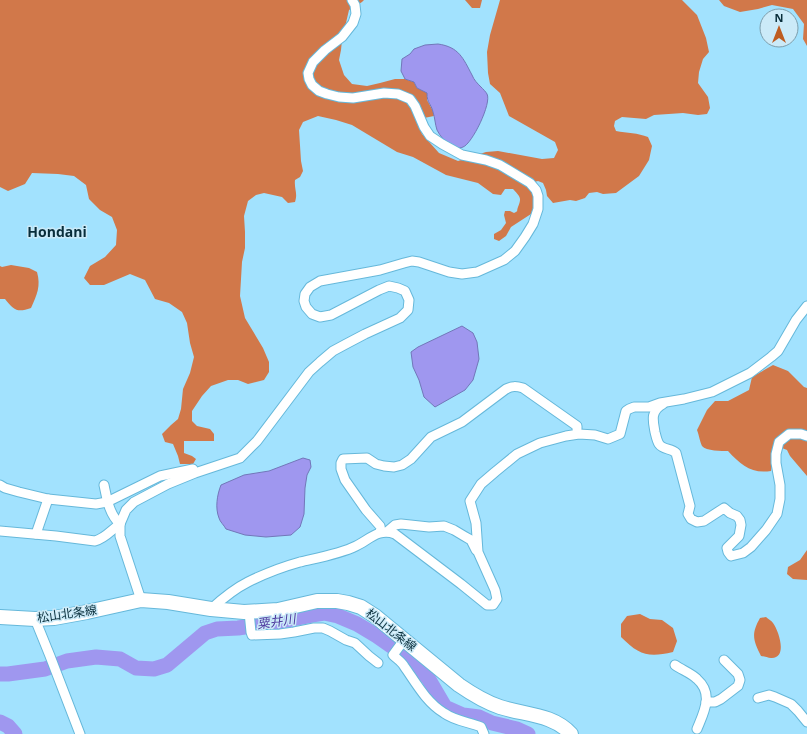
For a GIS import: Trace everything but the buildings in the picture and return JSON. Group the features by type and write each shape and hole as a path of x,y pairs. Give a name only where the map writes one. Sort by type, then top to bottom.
{"main road":[{"name":"松山北条線","path":"0,617 35,619 54,618 140,600 168,602 250,616 317,601 337,600 361,607 375,616 399,647 485,701 501,707 555,721 571,734"}],"street":[{"path":"140,600 120,536 120,524 126,510 134,502 165,486 202,470 240,458 257,441 309,372 320,362 346,344 400,318 408,310 409,300 405,291 389,286 331,315 320,317 312,314 306,307 304,301 305,294 310,287 320,282 380,270 412,261 449,272 462,274 477,272 504,260 515,251 526,237 533,224 538,209 538,196 536,190 519,176 500,165 486,160 462,155 430,136 424,127 416,106 410,99 398,94 384,94 353,98 339,97 327,94 312,85 308,73 313,62 325,50 342,37 353,22 356,10 352,0"},
{"path":"577,429 577,426 523,388 512,386 462,422 431,437 411,459 402,465 394,467 384,466 376,464 367,458 343,459 341,469 345,480 366,510 384,532 395,534 486,605 493,605 497,599 495,590 478,552 476,523 470,501 481,484 517,454 540,443 566,436 588,434 608,439 620,434 626,411 629,409 634,407 649,407 660,403 712,392 750,373 778,351 796,320 807,306"},
{"path":"669,401 658,407 654,412 653,420 658,443 676,453 690,506 688,514 691,519 697,522 704,522 724,508 737,516 740,520 741,525 739,536 727,548 728,552 732,556 743,553 752,547 777,514 780,499 780,485 776,454 779,442 788,434 801,434 807,436"},
{"path":"554,439 561,433 577,429 590,429 601,432 606,435 608,439"},
{"path":"0,485 5,488 48,499 96,504 107,502 160,476 188,470 202,470"},
{"path":"160,476 165,486"},
{"path":"104,485 110,510 120,524"},
{"path":"36,534 48,499"},
{"path":"0,531 95,541 107,536 120,524"},
{"path":"211,609 226,596 246,583 265,574 297,563 354,547 395,525 400,524 429,527 444,526 471,540 474,549 478,552"},
{"path":"250,616 252,635 323,628 355,643 368,656 378,662"},
{"path":"35,619 80,734"},
{"path":"399,647 393,655 404,665 422,693 443,713 455,719 481,727 484,734"},
{"path":"706,702 715,702 721,699 738,686 740,680 738,674 724,660"},
{"path":"675,666 697,678 704,687 706,702 698,732"},
{"path":"758,698 772,696 790,704 807,722"}],"shaded area":[{"path":"0,0 364,0 349,10 339,60 344,75 352,84 367,86 395,79 405,79 414,82 417,88 427,92 427,100 434,116 424,118 418,125 422,134 439,153 458,161 486,152 498,151 542,159 554,158 558,150 555,142 509,116 500,93 490,84 487,52 490,35 500,0 682,0 697,15 706,38 709,52 703,59 699,72 698,83 708,97 710,108 707,114 698,115 683,113 654,115 646,119 622,117 615,121 614,126 616,131 648,137 652,146 649,160 639,176 616,193 589,193 585,198 576,201 570,200 553,203 547,196 543,183 538,181 534,182 534,201 531,214 511,227 506,236 499,241 494,239 494,234 501,230 506,223 504,215 505,211 514,213 517,211 519,204 520,197 513,189 505,189 501,195 493,194 478,183 446,175 413,157 397,152 352,125 318,116 303,122 299,130 303,171 300,177 295,180 295,202 288,203 282,197 264,193 256,195 248,201 244,216 245,248 242,262 240,296 245,318 263,348 269,362 269,372 264,380 248,384 238,380 228,380 211,386 192,411 192,421 197,426 210,429 214,434 214,441 184,441 184,453 196,459 193,464 180,464 173,444 165,442 162,434 178,419 181,409 183,389 190,373 194,357 187,323 182,312 169,303 155,299 145,280 130,274 104,285 90,285 84,278 90,266 105,257 116,245 117,230 112,217 100,210 89,199 86,185 74,176 32,173 25,184 8,191 0,187"},
{"path":"465,0 482,0 480,8 472,8"},
{"path":"719,0 807,0 807,46 803,39 804,24 799,17 799,8 788,8 772,5 740,12 724,6"},
{"path":"425,45 445,45 460,54 475,80 487,94 487,106 476,131 467,144 460,148 451,146 441,137 437,130 427,93 417,88 414,82 405,79 401,71 402,59 410,54 414,49"},
{"path":"11,265 29,268 37,272 39,282 38,290 31,308 16,310 5,299 0,299 0,266"},
{"path":"462,326 473,333 477,342 479,359 473,380 465,390 435,407 424,397 413,367 411,352 418,347"},
{"path":"773,365 788,371 804,387 807,388 807,476 790,456 787,450 782,448 773,454 771,471 764,472 752,470 742,464 728,451 704,448 697,430 707,410 715,401 728,401 749,390 752,377"},
{"path":"303,458 310,460 311,467 307,475 304,514 300,527 291,535 266,537 245,535 226,529 217,510 218,493 221,485 244,475 269,471"},
{"path":"807,550 807,580 793,579 787,574 788,567 800,560"},
{"path":"640,614 650,619 662,620 673,628 677,641 673,652 657,655 644,654 633,648 621,637 621,624 627,616"},
{"path":"766,617 773,623 778,632 781,644 779,654 776,657 771,658 761,656 756,646 754,637 755,628 760,618"}],"waterway":[{"name":"粟井川","path":"0,674 45,669 67,661 96,657 120,659 136,668 154,669 167,665 205,633 217,629 267,624 324,613 338,616 357,624 407,657 428,678 445,707 463,715 479,717 492,723 517,729 528,734"},
{"path":"0,722 8,726 15,734"}],"district":[{"name":"Hondani","path":"57,232"}]}
